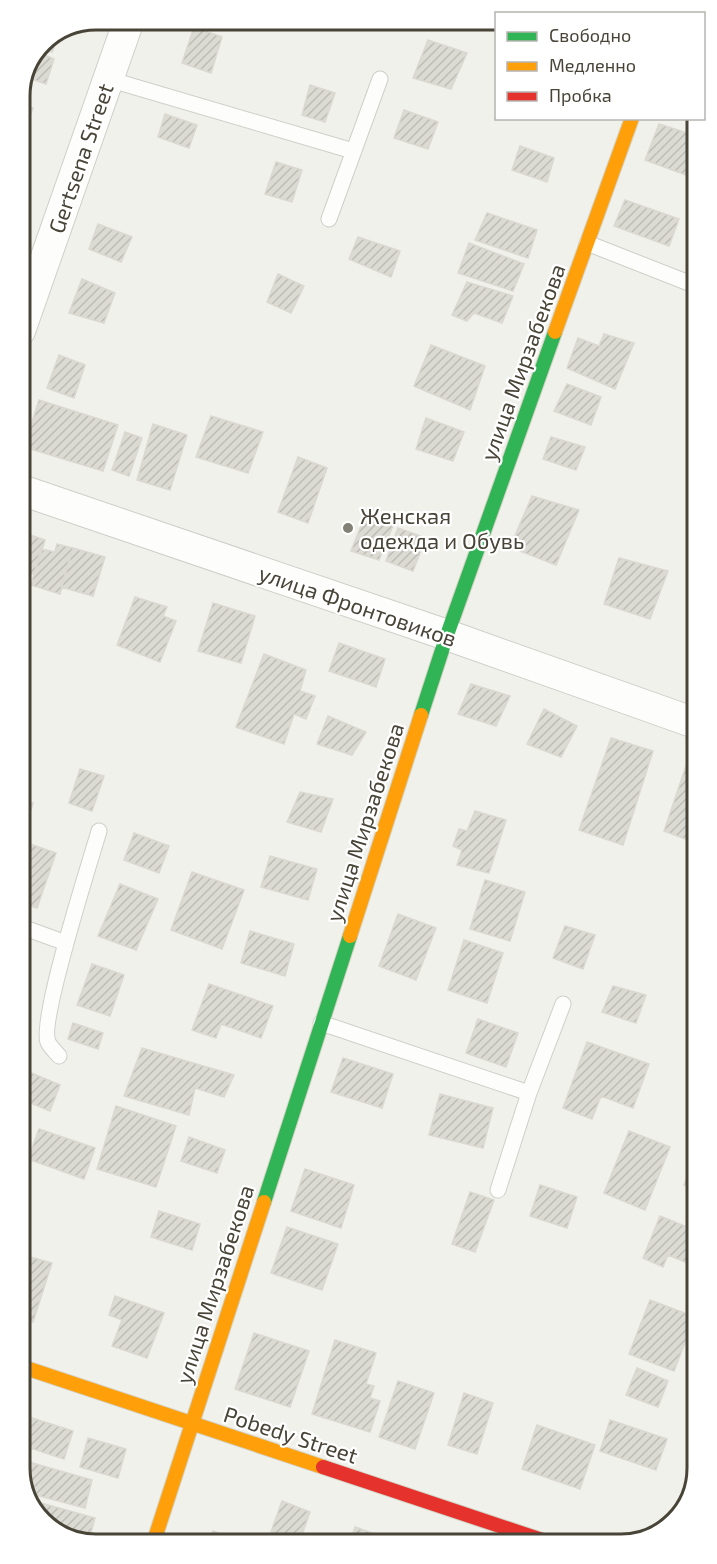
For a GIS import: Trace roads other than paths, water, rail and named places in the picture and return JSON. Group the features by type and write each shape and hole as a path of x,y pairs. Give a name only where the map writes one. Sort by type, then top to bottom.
{"street":[{"name":"Gertsena Street","path":"30,302 125,30"},
{"name":"улица Мирзабекова","path":"156,1534 447,635 631,120"},
{"name":"улица Фронтовиков","path":"30,493 447,635 687,720"},
{"name":"Pobedy Street","path":"30,1369 506,1534"},
{"name":"Pobedy Street","path":"30,1375 523,1534"}],"lane":[{"path":"108,79 353,151"},
{"path":"328,219 380,79"},
{"path":"587,243 687,282"},
{"path":"59,1056 47,1041 47,1020 66,943 99,831"},
{"path":"30,930 66,943"},
{"path":"498,1190 563,1004"},
{"path":"321,1023 530,1093"}],"place":[{"name":"Женская одежда и Обувь","path":"348,528"}]}
